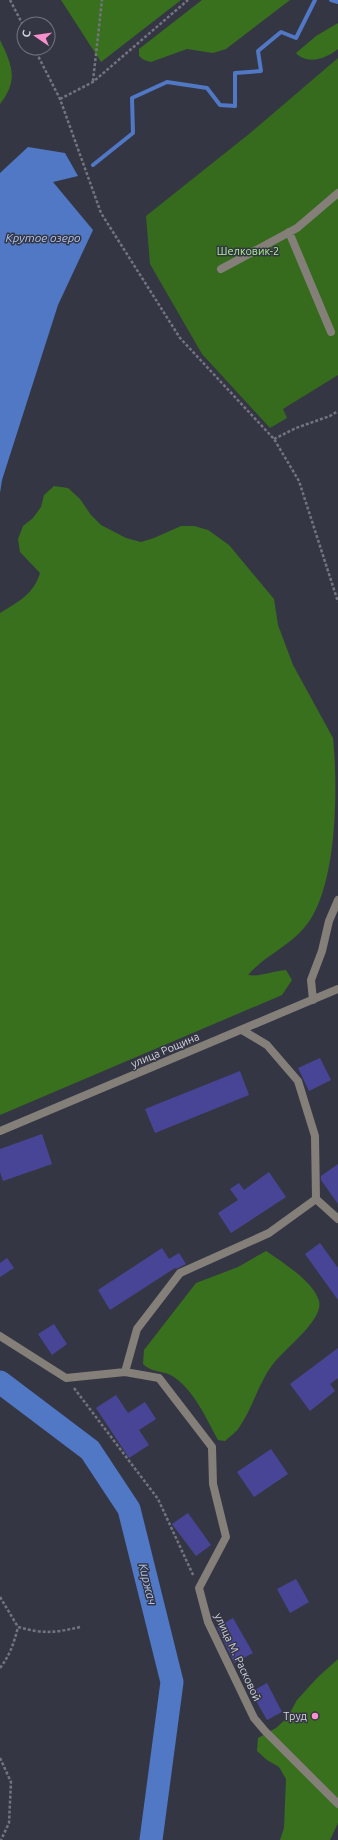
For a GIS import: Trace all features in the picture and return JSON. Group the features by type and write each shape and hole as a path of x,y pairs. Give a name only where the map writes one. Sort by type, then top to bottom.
{"street":[{"path":"221,268 297,228 338,193"},
{"path":"289,232 331,332"},
{"path":"313,1000 311,980 322,951 329,921 338,900"},
{"name":"улица Рощина","path":"0,1131 338,989"},
{"path":"242,1030 267,1045 298,1081 315,1136 316,1199 338,1219"},
{"path":"125,1372 137,1329 180,1273 269,1233 316,1199"},
{"path":"0,1336 66,1378 125,1372 159,1378 212,1446 213,1484 226,1537 199,1588"},
{"name":"улица М. Расковой","path":"199,1588 208,1622 254,1718 265,1732 338,1804"}],"path":[{"path":"10,0 18,16"},
{"path":"93,82 102,0"},
{"path":"60,100 93,82 188,0"},
{"path":"38,56 60,100 101,213 180,338 274,439 299,481 338,602"},
{"path":"274,439 296,428 338,412"},
{"path":"66,1378 158,1499 199,1588"},
{"path":"0,1597 18,1627 34,1632 53,1633 80,1627"},
{"path":"0,1668 8,1659 14,1644 18,1627"},
{"path":"0,1758 11,1782 9,1823 1,1840"}],"green space":[{"path":"61,0 181,0 101,62"},
{"path":"202,0 290,0 226,49 213,53 187,49 151,62 144,60 139,56 139,49"},
{"path":"338,23 338,49 333,53 322,58 311,60 300,57 296,53 316,36"},
{"path":"0,40 8,57 12,72 12,80 6,95 0,104"},
{"name":"Шелковик-2","path":"338,58 338,375 283,409 287,418 270,428 202,354 150,264 146,216 249,134"},
{"path":"54,486 68,488 80,499 91,515 101,525 126,538 141,542 181,526 194,526 208,530 229,545 274,599 278,625 293,665 333,738 335,758 335,809 333,837 324,889 315,911 298,935 261,962 248,975 286,970 292,980 282,995 0,1115 0,613 24,597 34,587 40,573 20,552 18,539 23,526 33,518 41,507 44,495"},
{"path":"266,1251 297,1273 311,1287 319,1301 319,1309 310,1325 278,1358 268,1371 245,1419 239,1428 225,1441 218,1440 199,1406 188,1390 174,1377 166,1373 150,1369 143,1364 144,1350 196,1283 238,1267"},
{"path":"338,1659 338,1823 330,1840 280,1840 284,1828 286,1779 279,1767 267,1760 257,1751 258,1738 276,1728 287,1718 297,1700 317,1678"}],"water":[{"name":"Крутое озеро","path":"28,147 65,153 78,176 53,182 93,230 58,305 2,480 0,493 0,173"}],"building":[{"path":"320,1058 331,1080 309,1091 298,1068"},
{"path":"240,1071 249,1095 155,1133 145,1109"},
{"path":"42,1134 52,1164 3,1181 0,1172 0,1149"},
{"path":"338,1164 338,1204 321,1180 321,1176"},
{"path":"269,1172 286,1197 231,1233 218,1213 238,1200 230,1189 239,1183 244,1190"},
{"path":"320,1243 338,1268 338,1300 305,1254"},
{"path":"162,1248 169,1259 179,1253 186,1264 176,1269 175,1268 110,1310 98,1290"},
{"path":"7,1258 14,1268 0,1277 0,1263"},
{"path":"54,1324 67,1344 52,1355 38,1334"},
{"path":"338,1348 338,1378 330,1384 335,1391 310,1411 290,1384"},
{"path":"116,1395 128,1413 145,1402 156,1419 139,1430 149,1445 129,1458 96,1408"},
{"path":"271,1449 288,1474 254,1497 237,1472"},
{"path":"188,1513 211,1545 196,1556 172,1524"},
{"path":"296,1579 309,1602 290,1613 277,1589"},
{"path":"233,1618 253,1653 234,1663 217,1627"},
{"path":"267,1683 282,1712 267,1720 251,1692"}],"waterway":[{"path":"93,165 133,133 132,98 167,82 207,88 220,105 235,106 235,73 261,71 258,51 281,32 296,38 315,0"},
{"path":"331,0 338,2"},
{"name":"Киржач","path":"0,1382 90,1450 129,1509 172,1682 151,1840"}],"place":[{"name":"Труд","path":"315,1716"}]}
